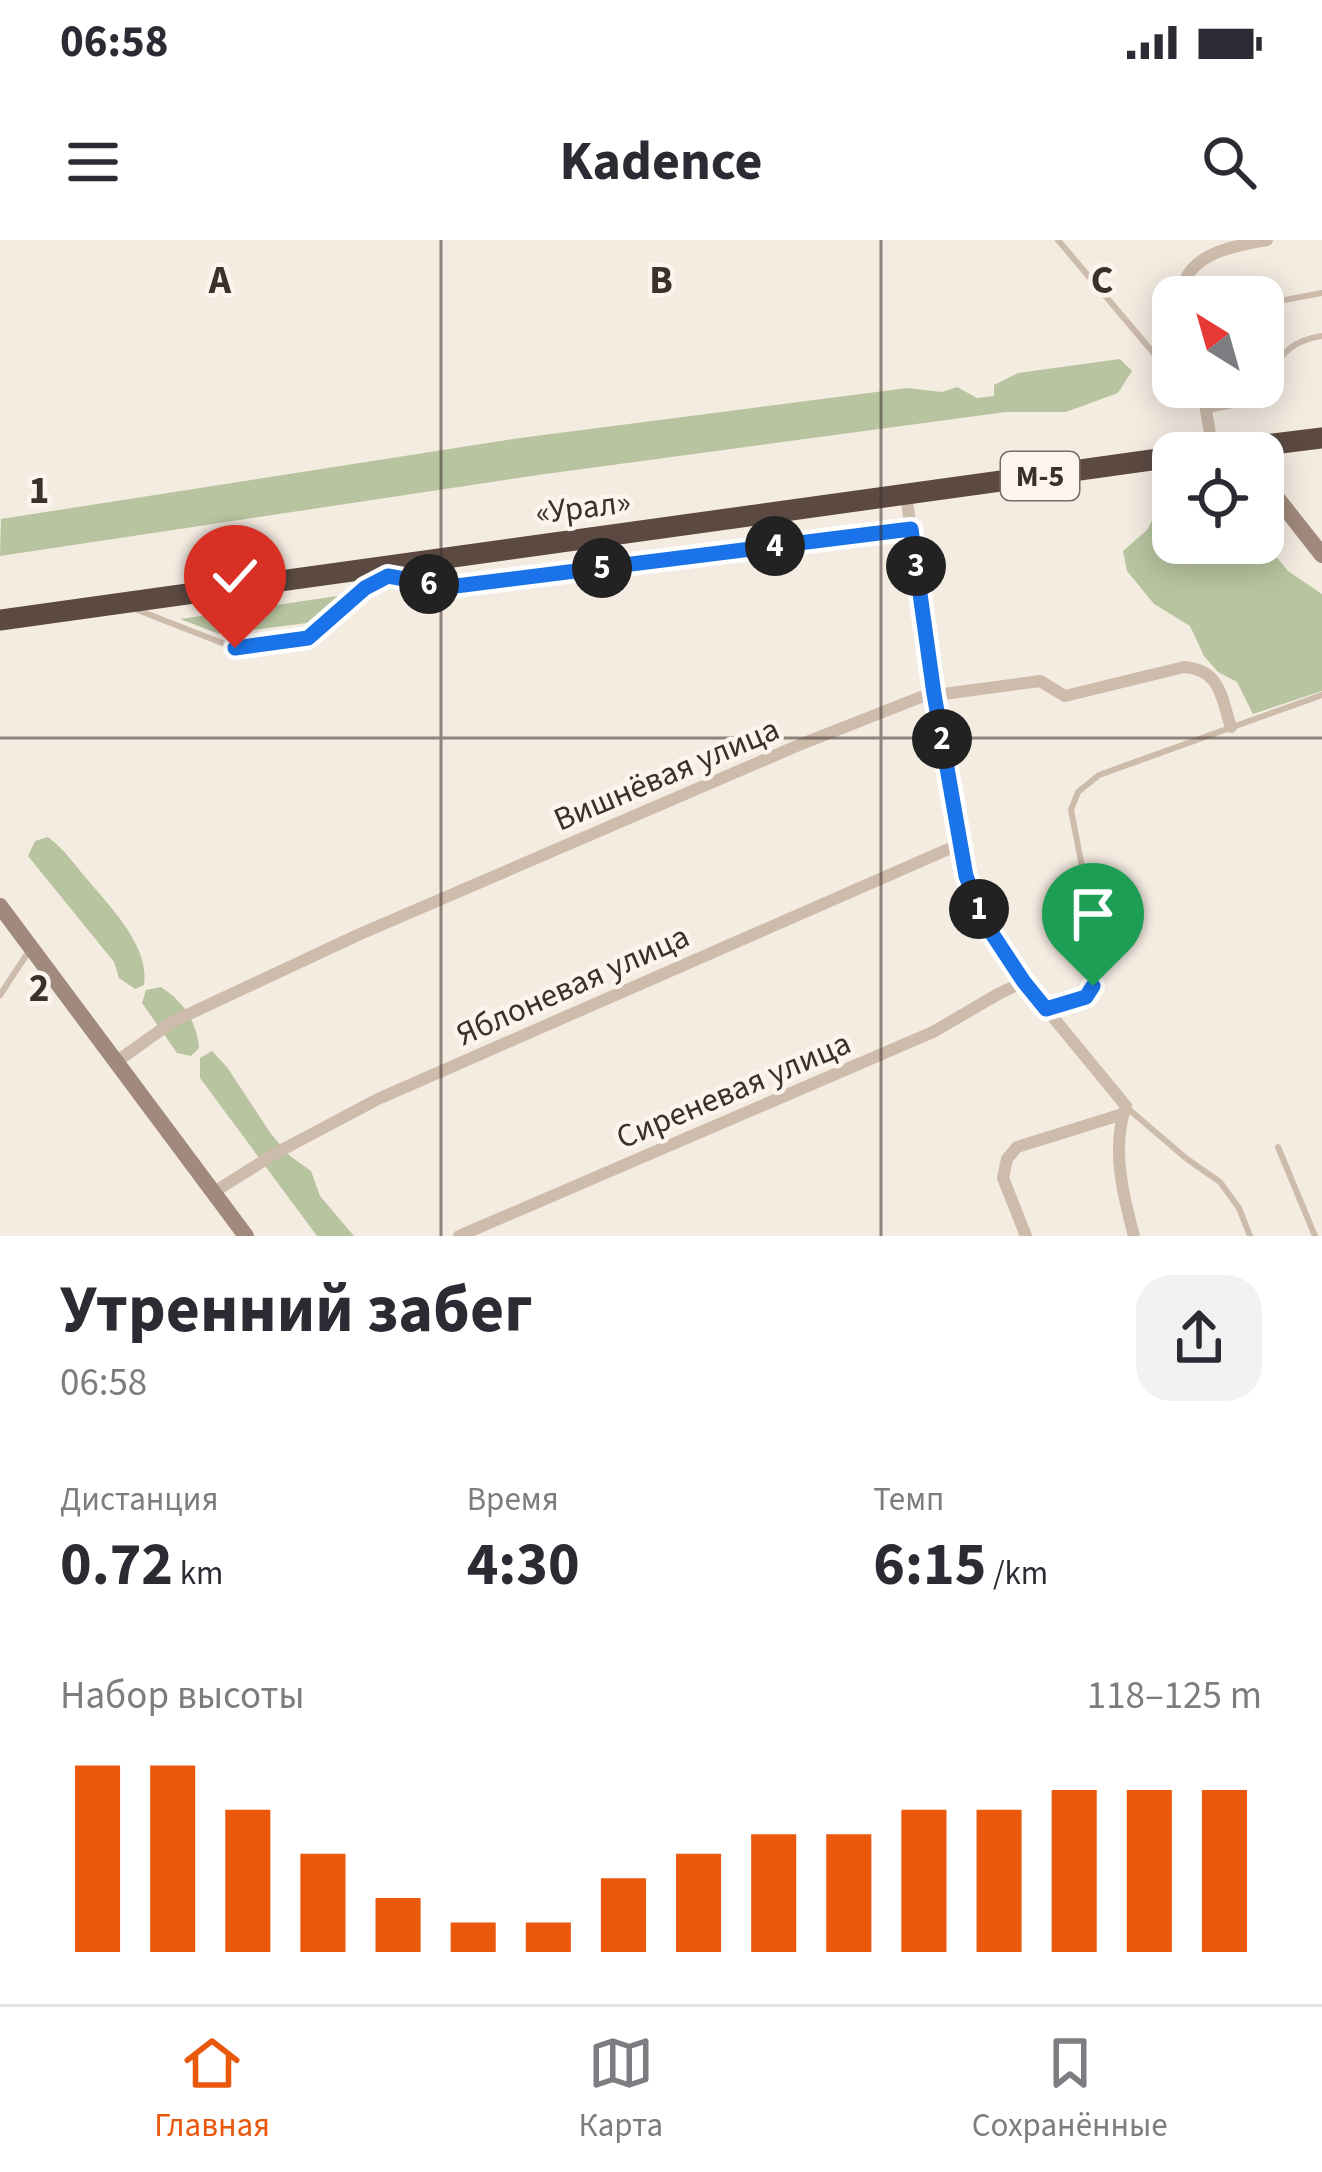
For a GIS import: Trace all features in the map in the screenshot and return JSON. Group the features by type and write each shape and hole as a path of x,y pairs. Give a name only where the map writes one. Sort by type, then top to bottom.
{"highway":[{"path":"1284,443 1322,437"},
{"name":"«Урал»","path":"0,620 1152,460"}],"street":[{"path":"1187,276 1192,267 1219,250 1267,240"},
{"path":"1207,432 1208,410"},
{"path":"906,495 966,876 983,920 1024,982 1124,1110 1121,1190 1134,1236"},
{"path":"1284,507 1322,555"},
{"name":"Вишнёвая улица","path":"116,1061 172,1022 361,934 799,745 934,694 1040,681 1065,696 1184,667 1198,668 1217,685 1232,728"},
{"name":"Яблоневая улица","path":"214,1192 378,1099 960,844"},
{"path":"0,906 246,1236"},
{"name":"Сиреневая улица","path":"459,1236 933,1032 1024,982"},
{"path":"1026,1236 1004,1178 1007,1160 1017,1147 1124,1110"}],"lane":[{"path":"1058,240 1152,351"},
{"path":"1284,300 1322,293"},
{"path":"1284,353 1303,339 1322,336"},
{"path":"1208,410 1218,408"},
{"path":"388,576 448,587 911,529"},
{"path":"120,604 235,648 308,638 365,588 427,560"},
{"path":"1046,1009 1086,997 1093,986 1090,907 1071,810 1078,792 1099,775 1322,695"},
{"path":"0,995 31,948"},
{"path":"1124,1110 1220,1182 1239,1208 1250,1236"},
{"path":"1279,1148 1315,1236"}],"green space":[{"path":"1120,359 1132,371 1118,393 1066,412 1006,412 538,475 0,556 1,519 520,438 907,388 942,392 957,387 977,398 994,396 994,385 1018,373"},
{"path":"1152,521 1152,564 1282,564 1322,594 1322,691 1253,714 1237,682 1218,672 1204,656 1190,626 1154,604 1127,571 1123,551"},
{"path":"344,595 307,623 219,634 180,619"},
{"path":"48,837 126,928 141,956 144,985 135,989 119,978 114,962 28,856 35,841"},
{"path":"161,987 192,1021 199,1048 191,1056 177,1053 142,1003 146,990"},
{"path":"212,1051 271,1134 311,1171 320,1196 354,1236 317,1236 200,1078 200,1058"}],"route":[{"path":"235,648 308,638 365,588 388,576 448,587 911,529 966,876 983,920 1046,1009 1086,997 1093,986"}]}
